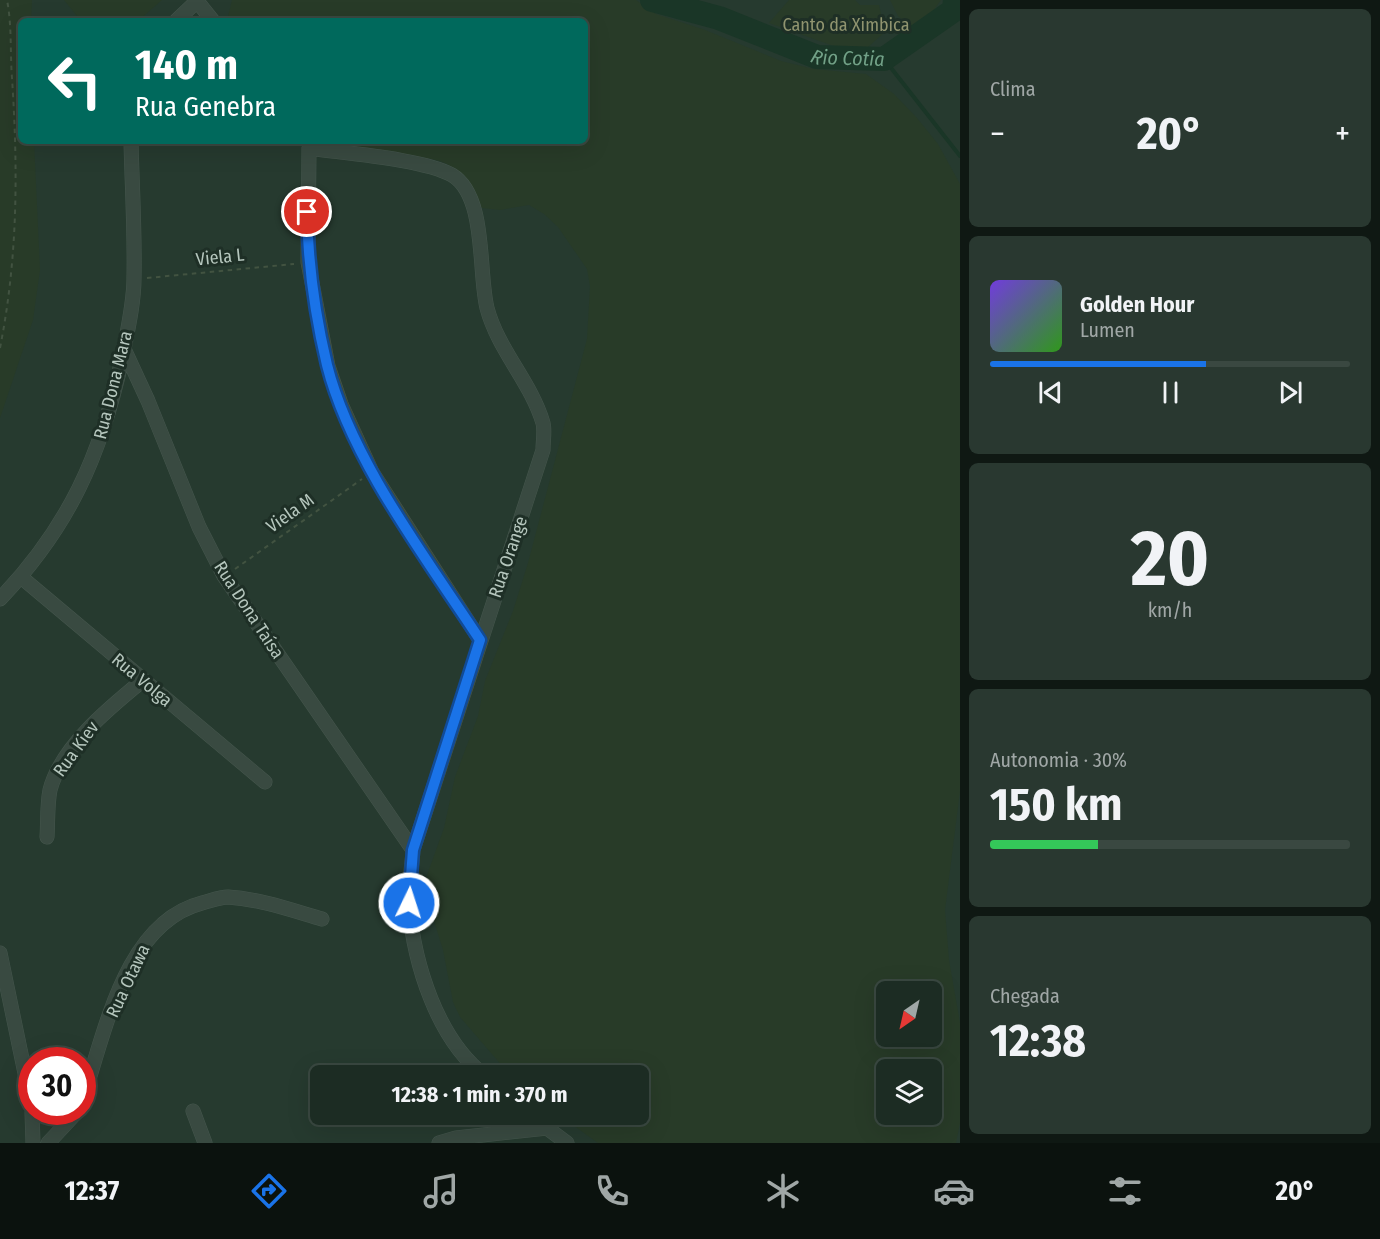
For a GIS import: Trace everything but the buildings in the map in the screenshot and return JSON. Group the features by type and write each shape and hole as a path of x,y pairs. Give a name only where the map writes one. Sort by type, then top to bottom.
{"street":[{"path":"179,18 198,1 211,18"},
{"name":"Rua Dona Mara","path":"0,599 21,577 75,501 97,450 112,402 124,349 134,280 131,144"},
{"path":"306,145 308,262 328,366 341,404 372,472 480,640"},
{"name":"Rua Orange","path":"306,145 423,166 454,176 468,194 477,217 487,307 495,332 544,424 543,450 413,850 409,903 414,942 436,1013 452,1043 473,1065"},
{"name":"Rua Dona Taísa","path":"124,349 148,401 199,526 224,576 413,850"},
{"name":"Rua Volga","path":"21,577 265,782"},
{"name":"Rua Kiev","path":"47,837 50,792 55,775 87,730 142,681"},
{"name":"Rua Otawa","path":"96,1059 115,1002 135,957 150,934 167,918 192,906 226,897 257,901 321,919"},
{"path":"0,953 19,1047"},
{"path":"193,1111 205,1143"},
{"path":"32,1125 33,1143"},
{"path":"48,1143 65,1125"},
{"path":"507,1125 507,1131"},
{"path":"544,1125 567,1143"},
{"path":"438,1143 456,1138 547,1128"}],"path":[{"path":"0,348 9,303 18,195 16,116 8,0"},
{"name":"Viela L","path":"134,280 308,262"},
{"name":"Viela M","path":"224,576 372,472"}],"green space":[{"path":"0,0 32,0 31,18 18,18 18,144 34,144 40,270 33,320 0,418"},
{"path":"64,0 162,0 141,18 79,18"},
{"path":"232,0 636,0 656,14 705,30 781,61 814,69 866,74 894,94 938,144 960,184 960,791 945,910 949,960 960,1023 960,1123 956,1143 598,1143 573,1125 649,1125 649,1065 501,1065 460,1017 453,1002 443,950 425,892 427,875 444,828 455,777 478,716 485,681 513,611 528,563 587,339 590,286 587,269 558,227 544,214 529,205 500,210 482,208 461,176 452,167 428,158 360,151 338,144 588,144 588,18 228,18"},
{"name":"Canto da Ximbica","path":"789,0 855,0 860,5 879,5 885,32 859,55 769,23"},
{"path":"890,0 941,0 927,19 912,27 898,16"}],"waterway":[{"name":"Rio Cotia","path":"652,0 719,18 817,57 884,59 954,10 955,0"},
{"path":"884,59 960,156"}],"route":[{"path":"307,212 308,262 328,366 341,404 372,472 480,640 413,850 409,903"}]}
